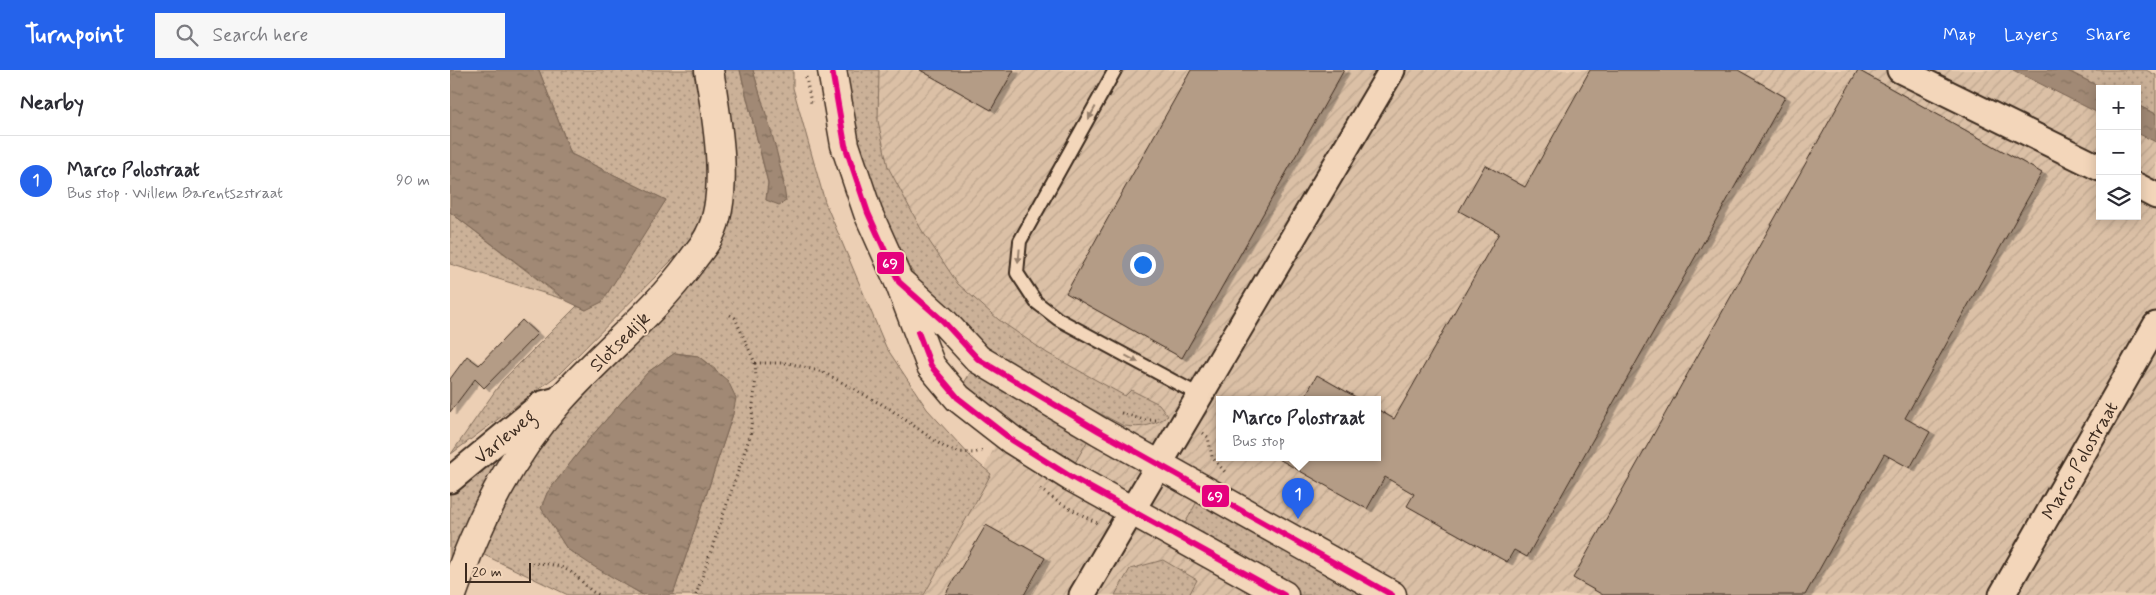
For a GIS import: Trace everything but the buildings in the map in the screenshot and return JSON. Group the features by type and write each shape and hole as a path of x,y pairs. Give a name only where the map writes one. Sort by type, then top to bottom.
{"main road":[{"name":"Slotsedijk","path":"452,595 473,536 490,499 528,441 561,399 672,288 711,234 719,204 719,145 709,70"},
{"path":"832,70 845,145 868,213 899,282 931,366 958,398 1012,440 1071,477 1284,595"},
{"path":"899,282 943,321 978,359 1159,464 1392,595"}],"street":[{"path":"1082,595 1392,70"},
{"path":"1900,70 2096,166"},
{"path":"2141,188 2156,196"},
{"name":"Marco Polostraat","path":"2002,595 2156,325"},
{"name":"Varleweg","path":"450,480 542,404 561,399"}],"lane":[{"path":"1115,70 1020,241 1017,273 1036,302 1058,319 1201,396"}],"path":[{"path":"696,595 750,436 756,377 755,363 735,318 730,314"},
{"path":"755,363 788,363 823,372 890,409 944,447 958,452 974,453 986,450"},
{"path":"532,564 545,562 575,574 590,591 600,595"}],"shaded area":[{"path":"539,70 693,70 708,147 709,189 704,215 677,255 559,374 451,454 502,381 577,306 586,310 666,200 571,154"},
{"path":"716,70 740,70 768,183 766,200 784,183 753,70 793,70 793,88 825,202 886,347 927,409 971,457 991,474 924,595 673,595 733,414 715,369 698,356 675,353 648,372 590,438 547,493 542,508 567,549 643,595 568,595 476,551 506,480 707,254"},
{"path":"845,70 879,70 878,121 888,167 921,229 958,284 999,320 1047,353 1125,396 1131,390 1159,404 1168,416 1147,426 1124,426 1013,367 979,343 931,297 920,284 905,260 881,208 862,154 849,98"},
{"path":"876,70 2040,70 2096,98 2096,220 2141,220 2141,121 2156,128 2156,595 925,595 1037,356 958,296 877,159"},
{"path":"2066,70 2146,70 2156,75 2156,114 2141,107 2141,85 2096,85"},
{"path":"450,212 563,299 450,264"},
{"path":"972,370 1091,435 1072,468 1004,420 964,383"},
{"path":"535,416 450,574 450,491"},
{"path":"1200,496 1375,595 1299,595 1182,529"},
{"path":"1163,560 1197,580 1189,595 1115,595 1130,569"}],"water":[{"path":"450,70 539,70 571,154 666,200 602,302 586,310 567,301 450,212"},
{"path":"740,70 753,70 772,135 784,184 786,201 779,205 766,200 768,183"},
{"path":"2013,70 2066,70 2096,85 2096,112"},
{"path":"2141,107 2156,114 2156,142 2141,135"},
{"path":"675,353 698,356 728,381 736,398 733,414 673,595 643,595 567,549 541,508 547,493 590,438 648,372"}],"transit line":[{"name":"69","path":"832,70 845,145 868,213 899,282 943,321 978,359 1099,431 1392,595"},
{"name":"69","path":"918,332 931,366 958,398 1012,440 1071,477 1284,595"}],"place":[{"name":"Marco Polostraat","path":"1298,519"}]}
